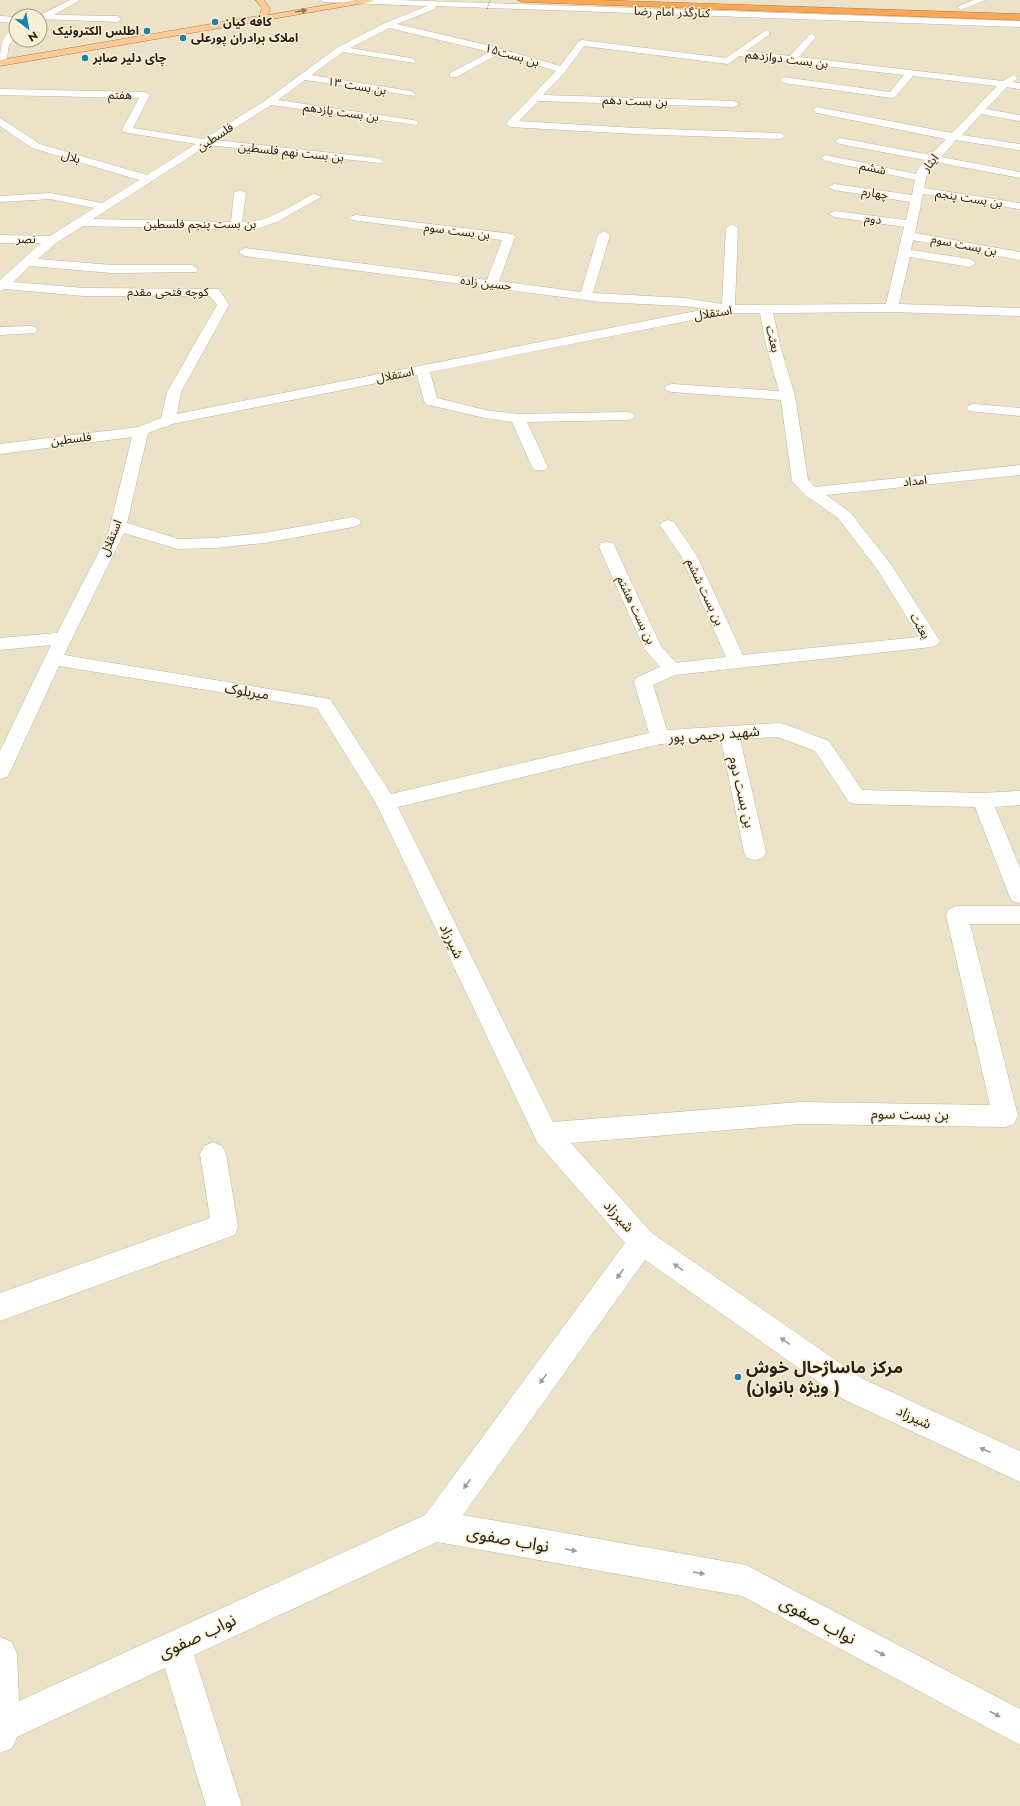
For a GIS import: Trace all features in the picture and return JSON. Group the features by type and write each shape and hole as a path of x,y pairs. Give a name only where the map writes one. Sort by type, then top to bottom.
{"highway":[{"path":"522,0 738,7 961,8 1020,10"},
{"path":"890,16 1020,17"}],"main road":[{"path":"260,0 266,9 262,18"},
{"path":"1,63 366,1"}],"street":[{"path":"48,14 76,0"},
{"name":"کنارگذر امام رضا","path":"324,0 439,4 738,7 1020,24"},
{"path":"961,8 981,0"},
{"name":"فلسطین","path":"1,286 52,240 78,222 149,179 269,102 341,49 388,25 439,4"},
{"path":"410,16 425,20"},
{"path":"48,18 117,19"},
{"name":"بن بست۱۵","path":"388,25 498,51 562,70 511,124 635,131 780,136"},
{"path":"737,53 766,33"},
{"path":"417,42 431,35"},
{"path":"1,63 5,42 8,37"},
{"path":"793,59 812,37"},
{"name":"بن بست دوازدهم","path":"562,70 576,57 582,43 728,61 737,53 1005,84"},
{"path":"341,49 411,61"},
{"path":"453,75 498,51"},
{"path":"720,69 728,61"},
{"path":"784,80 892,95 911,73"},
{"name":"بن بست ۱۳","path":"303,77 411,94"},
{"name":"ایثار","path":"892,308 922,169 1005,84 1019,78"},
{"path":"550,83 565,84"},
{"name":"هفتم","path":"0,92 145,95 127,130 206,142"},
{"name":"بن بست دهم","path":"536,98 734,104"},
{"name":"بن بست یازدهم","path":"269,102 413,123"},
{"path":"817,110 954,137 1020,147"},
{"path":"523,111 539,112"},
{"path":"979,111 1020,118"},
{"name":"بلال","path":"0,122 36,146 149,179"},
{"path":"840,141 1020,175"},
{"name":"بن بست نهم فلسطین","path":"206,142 377,161"},
{"name":"ششم","path":"826,158 920,178"},
{"name":"چهارم","path":"834,187 917,195"},
{"path":"236,226 240,193"},
{"name":"بن بست پنجم","path":"917,195 1020,206"},
{"path":"0,199 50,196 104,207"},
{"name":"بن بست پنجم فلسطین","path":"78,222 253,226 273,220 315,196"},
{"name":"دوم","path":"835,214 909,229"},
{"name":"بن بست سوم","path":"356,218 509,237 492,284"},
{"path":"728,309 732,228"},
{"name":"بن بست سوم","path":"909,229 1020,256"},
{"path":"586,296 604,235"},
{"name":"نصر","path":"0,239 52,240"},
{"name":"حسین زاده","path":"245,252 586,296 684,302 728,309"},
{"path":"904,252 970,263"},
{"path":"27,262 112,269 192,270"},
{"name":"کوچه فتحی مقدم","path":"1,286 84,292 214,292 223,306 174,392 168,420"},
{"name":"استقلال","path":"2,766 63,638 116,534 141,431 168,420 728,309 892,308 1020,312"},
{"name":"بعثت","path":"660,737 644,682 672,669 930,641 884,567 844,514 811,492 800,481 788,396 773,345 766,309"},
{"path":"0,331 30,330"},
{"path":"422,370 430,401 485,414 518,418 628,416"},
{"path":"672,388 788,396"},
{"path":"974,408 1020,412"},
{"path":"518,418 540,467"},
{"name":"فلسطین","path":"0,449 141,431"},
{"name":"امداد","path":"811,492 1020,470"},
{"path":"118,526 178,544 215,543 264,538 353,522"},
{"name":"بن بست ششم","path":"668,525 689,556 737,662"},
{"name":"بن بست هشتم","path":"607,547 653,648 672,669"},
{"path":"0,644 63,638"},
{"name":"میربلوک","path":"53,659 323,703 386,803"},
{"name":"شهید رحیمی پور","path":"386,803 660,737 780,730 822,746 856,797 982,800 1020,798"},
{"name":"بن بست دوم","path":"729,733 756,852"},
{"path":"982,800 1020,895"},
{"name":"شیرزاد","path":"386,803 546,1134 642,1242 853,1389 1020,1467"},
{"name":"بن بست سوم","path":"546,1134 800,1113 1012,1118 957,915 1020,915"},
{"path":"0,1307 225,1226 212,1154"},
{"path":"436,1526 642,1242"},
{"name":"نواب صفوی","path":"1,1730 175,1646 436,1526 746,1581 1020,1728"},
{"path":"175,1646 224,1806"},
{"path":"0,1654 1,1730"}],"path":[{"path":"487,9 490,0"}],"place":[{"name":"کافه کیان","path":"215,22"},
{"name":"اطلس الکترونیک","path":"147,31"},
{"name":"املاک برادران پورعلی","path":"183,38"},
{"name":"چای دلیر صابر","path":"85,58"},
{"name":"مرکز ماساژحال خوش (ویژه بانوان )","path":"738,1377"}]}
